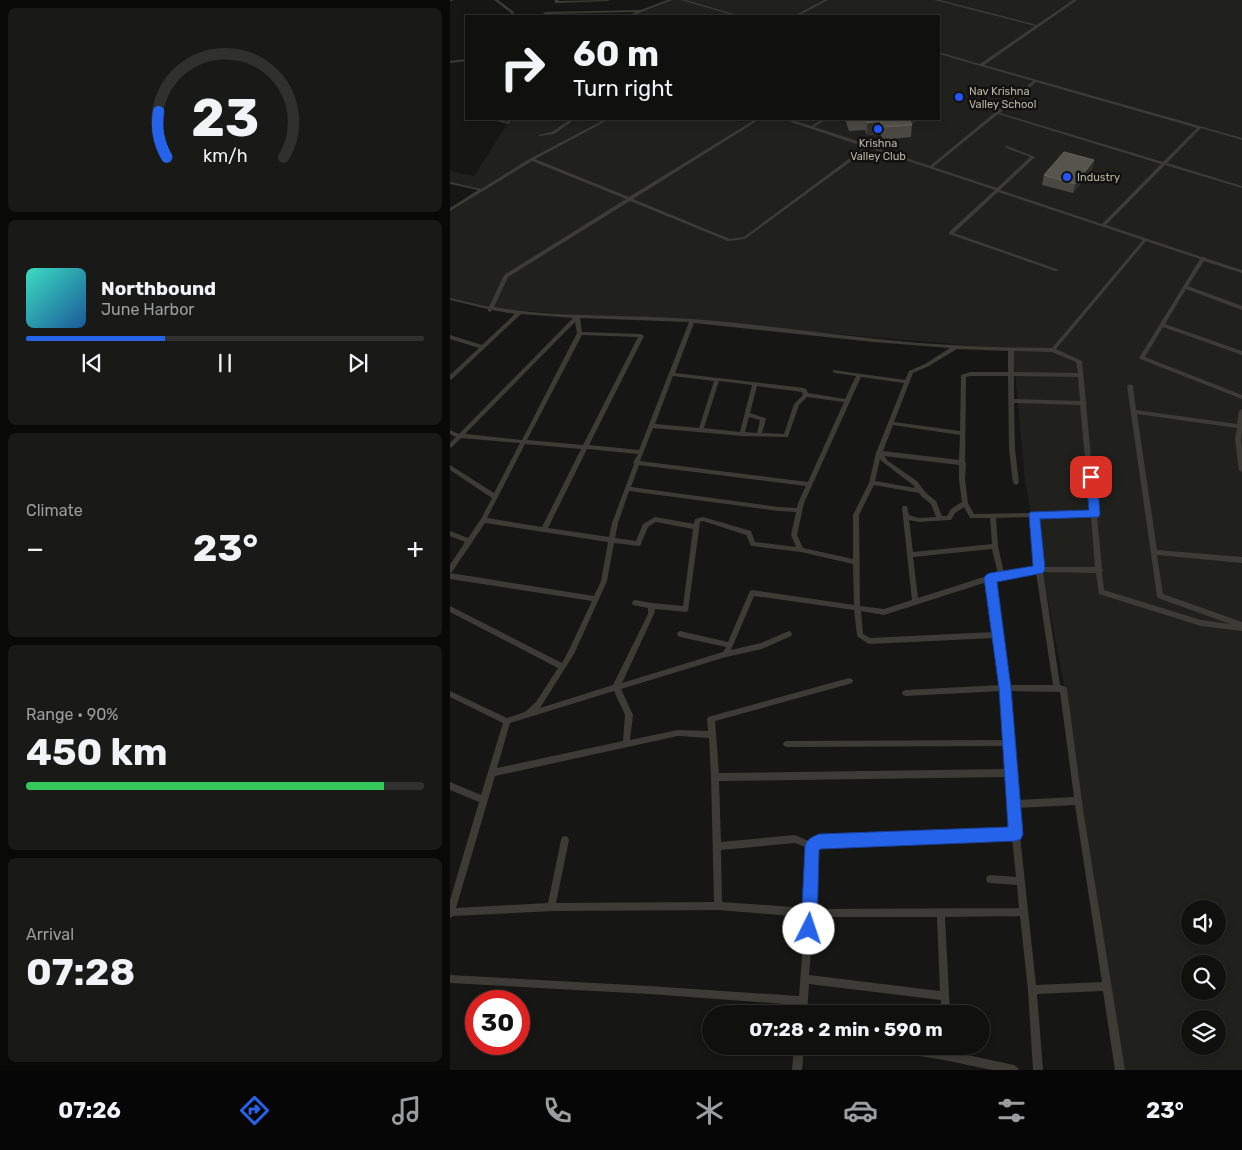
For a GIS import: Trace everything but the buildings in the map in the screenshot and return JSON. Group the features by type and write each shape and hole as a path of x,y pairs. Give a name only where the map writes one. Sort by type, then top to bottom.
{"street":[{"path":"496,0 513,13 512,15"},
{"path":"557,0 556,2 608,0"},
{"path":"631,15 670,0"},
{"path":"683,0 736,15"},
{"path":"800,14 826,0"},
{"path":"936,0 1038,26"},
{"path":"982,64 1075,0"},
{"path":"544,13 643,10"},
{"path":"800,14 804,15"},
{"path":"940,53 1242,139"},
{"path":"450,62 465,60"},
{"path":"931,166 1036,80"},
{"path":"997,113 1242,188"},
{"path":"495,120 508,123 511,120"},
{"path":"540,135 553,132 571,120"},
{"path":"450,210 532,159 606,120"},
{"path":"490,310 506,276 756,120"},
{"path":"789,120 1104,224 1242,272"},
{"path":"812,127 823,120"},
{"path":"1104,224 1200,127"},
{"path":"532,159 730,240 745,238 869,146"},
{"path":"1006,146 1033,157 951,233 1057,270"},
{"path":"450,183 482,190"},
{"path":"1053,350 1146,239"},
{"path":"1203,258 1142,358 1242,397"},
{"path":"1185,287 1242,308"},
{"path":"450,299 490,310 577,317 692,321 1011,351 1053,350 1079,361 1101,592 1201,623 1242,627"},
{"path":"450,378 520,312"},
{"path":"450,570 483,520 580,332 577,317"},
{"path":"450,446 577,317"},
{"path":"525,715 539,704 563,667 596,600 604,581 615,523 636,463 692,321"},
{"path":"1162,325 1242,353"},
{"path":"544,529 641,336 580,332"},
{"path":"450,337 484,347"},
{"path":"956,347 927,365 911,372 879,453 872,483 856,515 857,607 860,635 869,641 999,635"},
{"path":"1011,351 1012,449 1016,483"},
{"path":"835,371 907,382"},
{"path":"672,374 804,390 806,395"},
{"path":"1081,376 1011,374 970,374 963,376 965,503 972,516 1095,514"},
{"path":"801,550 794,536 800,510 858,375"},
{"path":"701,430 717,380"},
{"path":"742,434 755,384"},
{"path":"1130,386 1160,596 1242,627"},
{"path":"651,426 786,436 797,404 806,395"},
{"path":"806,395 847,401"},
{"path":"1013,400 1084,404"},
{"path":"1242,411 1238,440 1242,470"},
{"path":"1134,412 1240,426"},
{"path":"748,414 763,420 759,435"},
{"path":"891,424 963,434"},
{"path":"450,432 459,436 641,452"},
{"path":"879,453 963,464"},
{"path":"879,453 886,462 915,483 934,503 940,519"},
{"path":"636,463 810,484"},
{"path":"450,467 495,497"},
{"path":"872,483 921,491"},
{"path":"628,489 778,509 800,510"},
{"path":"906,517 919,520 949,518 953,511 965,503"},
{"path":"905,508 915,602"},
{"path":"993,515 995,546 1002,576"},
{"path":"1034,515 1039,569 1057,688"},
{"path":"483,520 638,544 645,526 655,519 696,527"},
{"path":"635,603 686,609 697,521 703,519 748,533 753,544 801,550 856,562"},
{"path":"450,534 469,541"},
{"path":"910,555 995,546"},
{"path":"1154,552 1242,560"},
{"path":"726,654 752,593 884,612 990,578 1039,569 1100,570"},
{"path":"450,576 596,600"},
{"path":"990,578 1005,688 1013,804 1032,990 1038,1070"},
{"path":"616,687 651,614 652,606"},
{"path":"450,609 563,667"},
{"path":"680,634 730,645"},
{"path":"450,694 507,721 726,654 762,646 789,634"},
{"path":"718,906 715,777 711,720 849,681"},
{"path":"616,687 629,715 626,744"},
{"path":"906,693 1005,688 1063,689 1078,801 1120,1070"},
{"path":"507,721 450,914 551,907 718,906 810,913 1024,912"},
{"path":"491,774 678,733 712,735"},
{"path":"787,744 1009,743"},
{"path":"715,777 1011,773"},
{"path":"450,786 483,800"},
{"path":"1013,804 1078,801"},
{"path":"812,846 819,841 1016,834"},
{"path":"717,846 796,839 812,846"},
{"path":"551,907 565,840"},
{"path":"803,1005 810,913 812,846"},
{"path":"990,879 1021,881"},
{"path":"940,913 945,1005"},
{"path":"450,979 803,1001"},
{"path":"805,979 945,996"},
{"path":"1032,990 1107,986"},
{"path":"797,1070 798,1055"},
{"path":"959,1055 1014,1070"}],"shaded area":[{"path":"670,0 1242,0 1242,1070 1123,1070 1073,755 1065,690 1025,481 1013,349 742,326 481,308 450,299 450,210 482,190 450,183 450,171 474,176 508,123 516,120 940,120 940,15 632,15"}],"place":[{"name":"Nav Krishna Valley School","path":"959,97"},
{"name":"Krishna Valley Club","path":"878,129"},
{"name":"Industry","path":"1067,177"}],"route":[{"path":"809,929 812,846 819,841 1016,834 1005,688 990,578 1039,569 1034,515 1095,514 1091,477"}]}
